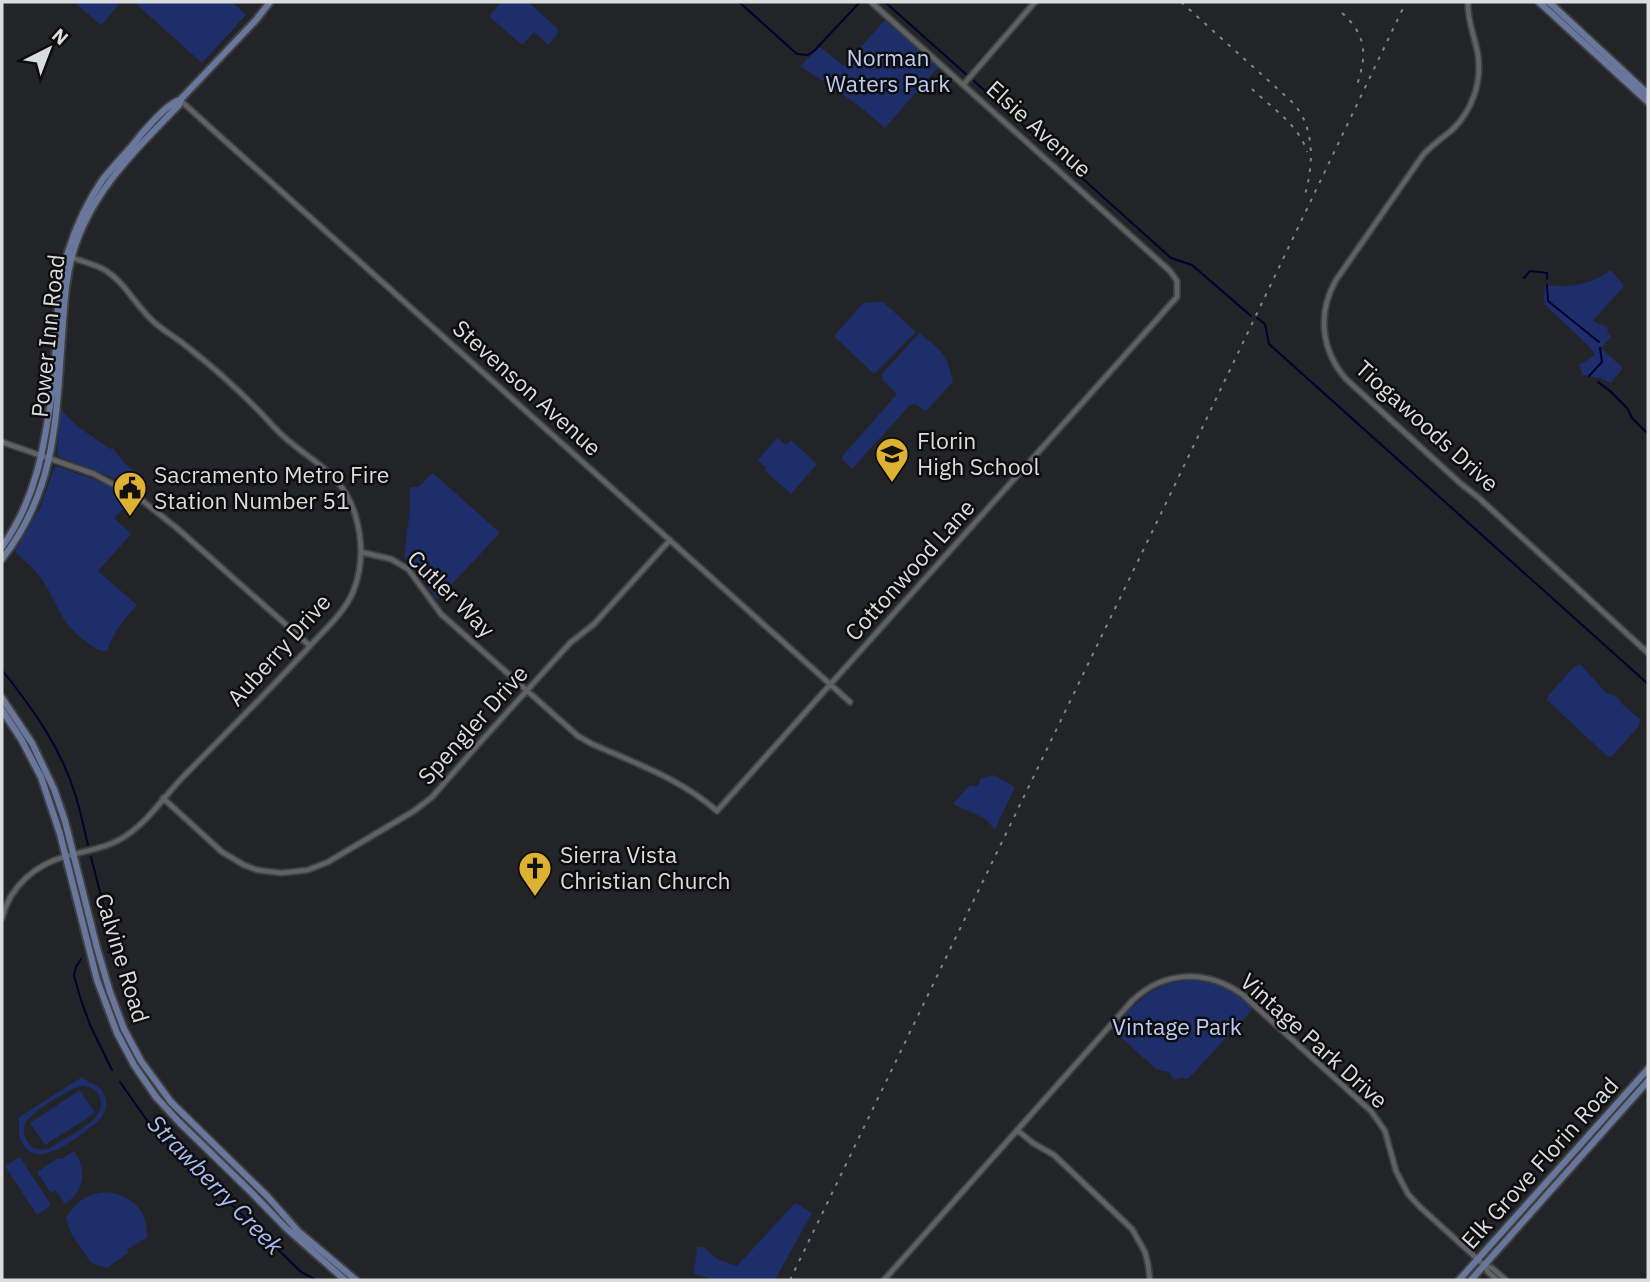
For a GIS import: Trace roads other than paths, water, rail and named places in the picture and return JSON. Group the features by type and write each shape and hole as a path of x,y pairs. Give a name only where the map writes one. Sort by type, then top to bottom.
{"main road":[{"name":"Power Inn Road","path":"2,547 20,519 37,477 55,375 59,298 82,217 103,180 148,128 174,102 180,100 270,2"},
{"path":"1539,2 1648,102"},
{"path":"1549,2 1648,93"},
{"name":"Power Inn Road","path":"2,559 29,518 50,459 56,420 69,257"},
{"name":"Calvine Road","path":"2,698 32,743 48,774 65,821 69,855 104,1002 134,1065 156,1097 179,1122 294,1236 302,1238 354,1280"},
{"name":"Calvine Road","path":"2,710 41,777 69,855 110,992 124,1029 141,1060 172,1102 268,1197 345,1280"},
{"name":"Elk Grove Florin Road","path":"1624,1102 1632,1087 1648,1069"},
{"name":"Elk Grove Florin Road","path":"1624,1102 1648,1081"},
{"path":"1614,1093 1615,1112"},
{"path":"1634,1096 1634,1111"},
{"path":"1615,1112 1624,1102"},
{"name":"Elk Grove Florin Road","path":"1459,1280 1544,1185 1615,1112"},
{"name":"Elk Grove Florin Road","path":"1471,1280 1615,1112"},
{"path":"1544,1185 1546,1171"}],"street":[{"name":"Elsie Avenue","path":"872,2 1170,271 1178,287"},
{"path":"963,85 1035,2"},
{"name":"Tiogawoods Drive","path":"1468,2 1470,26 1479,65 1478,82 1472,102 1455,127 1426,152 1336,280 1328,295 1324,312 1327,346 1335,366 1354,387 1648,653"},
{"name":"Stevenson Avenue","path":"180,100 850,702"},
{"name":"Auberry Drive","path":"2,918 10,897 39,867 69,855 99,848 127,835 139,825 284,676 334,620 352,592 361,552 360,532 353,507 330,472 290,442 254,404 185,345 154,323 114,276 104,269 69,257"},
{"name":"Cottonwood Lane","path":"717,811 1133,348 1177,297 1178,287"},
{"path":"2,442 94,474 139,498 310,646"},
{"name":"Spengler Drive","path":"163,798 222,852 257,870 291,873 308,870 332,859 426,803 574,639 594,624 670,540"},
{"name":"Cutler Way","path":"361,552 391,559 408,569 441,614 578,736 683,785 717,811"},
{"name":"Vintage Park Drive","path":"884,1280 1128,1005 1155,984 1192,976 1209,978 1243,995 1371,1111 1385,1131 1396,1171 1405,1191 1497,1280"},
{"path":"1017,1130 1054,1155 1127,1222 1143,1247 1150,1280"},
{"name":"Vintage Park Drive","path":"1484,1265 1506,1280"}],"waterway":[{"path":"739,2 797,54 808,55 860,2"},
{"path":"885,2 967,75"},
{"path":"974,81 1171,258 1192,265 1251,316"},
{"path":"1524,278 1530,271 1547,273 1547,279"},
{"path":"1547,285 1548,301 1599,342"},
{"path":"1257,318 1265,324 1269,344 1648,684"},
{"path":"1589,376 1602,362 1600,348"},
{"path":"1598,382 1627,408 1632,418 1648,434"},
{"name":"Strawberry Creek","path":"2,670 35,715 63,762 76,797 88,845"},
{"name":"Strawberry Creek","path":"91,857 111,935 113,950 108,952"},
{"name":"Strawberry Creek","path":"81,959 74,975 80,997 112,1070"},
{"name":"Strawberry Creek","path":"120,1082 146,1119 166,1141 299,1270 316,1280"}],"railway":[{"path":"1181,2 1290,100 1305,121 1311,159 1304,198"},
{"path":"790,1280 1406,2"},
{"path":"1342,13 1356,30 1363,46 1357,85"},
{"path":"1252,89 1298,133 1307,152"}],"place":[{"name":"Florin High School","path":"892,484"},
{"name":"Sacramento Metro Fire Station Number 51","path":"130,518"},
{"name":"Sierra Vista Christian Church","path":"535,898"}],"park label":[{"name":"Norman Waters Park","path":"888,71"},
{"name":"Vintage Park","path":"1177,1027"}]}
